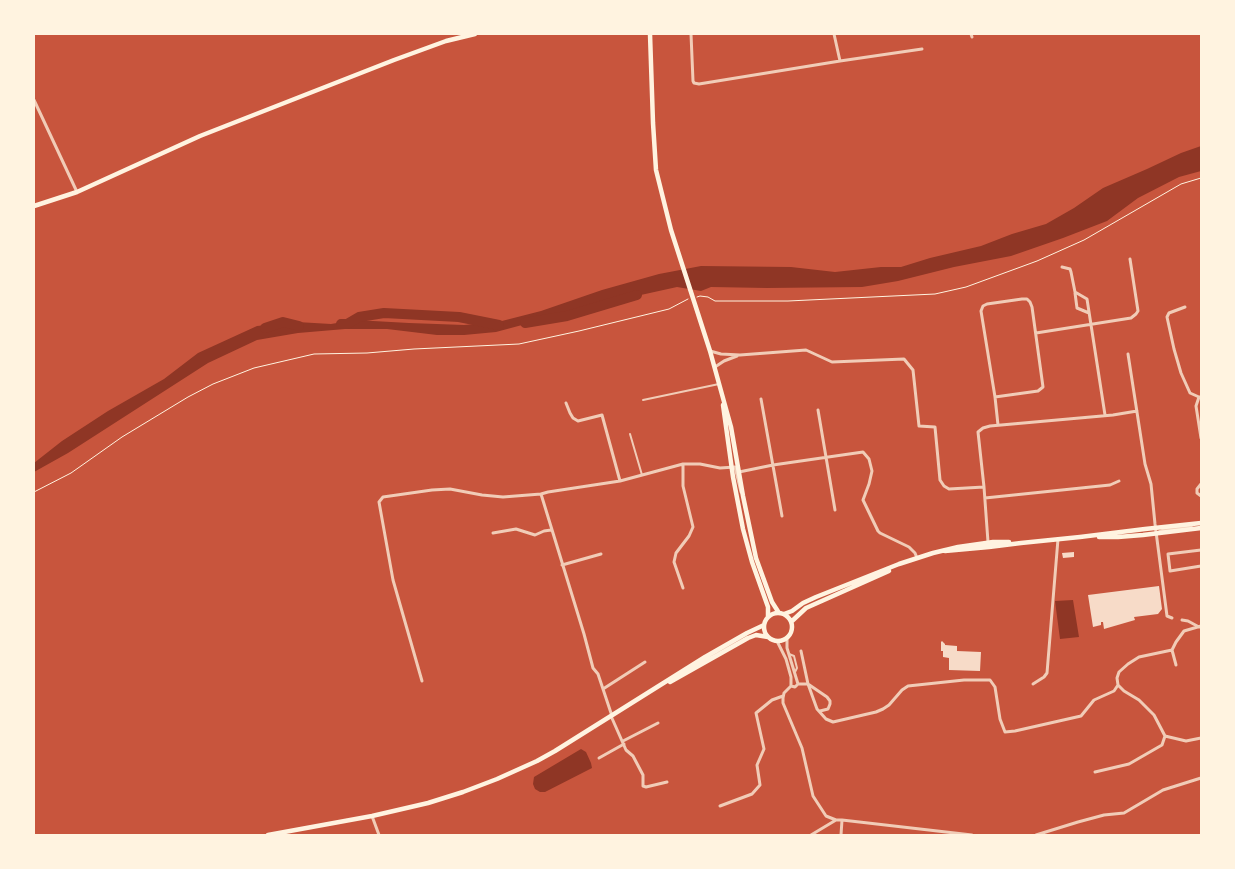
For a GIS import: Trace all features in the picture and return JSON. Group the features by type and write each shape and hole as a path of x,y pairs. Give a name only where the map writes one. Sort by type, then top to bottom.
{"main road":[{"path":"34,206 76,192 200,136 446,41 475,34"},
{"path":"646,694 748,638 756,635 777,641 787,637 792,630 788,617 782,614 772,602 756,558 731,427 705,332 671,230 656,170 652,123 650,34"},
{"path":"720,385 743,529 768,608 768,618"},
{"path":"268,835 372,816 463,792 497,780 537,761 705,657 764,625 773,614 792,611 803,603 917,558 945,551 989,545 1201,523"},
{"path":"1080,537 1118,537 1201,528"},
{"path":"1144,529 1156,534"},
{"path":"791,622 806,608 917,558"},
{"path":"764,625 768,637"}],"street":[{"path":"690,34 693,81 699,84 922,49"},
{"path":"834,34 840,61"},
{"path":"34,100 76,192"},
{"path":"1036,333 1132,318 1138,311 1130,259"},
{"path":"1062,267 1070,269 1077,308 1089,314"},
{"path":"1075,292 1087,299 1105,416"},
{"path":"995,397 1038,390 1043,387 1032,307 1027,299 987,304 981,310 998,425"},
{"path":"1185,307 1169,313 1167,317 1181,373 1190,393 1200,397 1196,406 1201,438"},
{"path":"710,351 721,354 740,355 806,350 832,362 904,359 913,370 919,426 935,427 940,480 949,489 984,487"},
{"path":"1128,354 1145,464 1151,484 1167,616 1172,618"},
{"path":"715,367 724,361 740,355"},
{"path":"761,400 782,516"},
{"path":"566,403 573,418 578,421 602,416 620,482"},
{"path":"818,410 834,510"},
{"path":"989,545 978,432 983,428 998,425 1105,416 1137,411"},
{"path":"739,472 772,464 859,451 863,452 869,459 872,471 863,500 868,511 880,533 909,547 917,558"},
{"path":"683,464 683,486 693,528 676,553 674,562 683,588"},
{"path":"422,681 393,580 378,502 383,497 450,489 503,497 541,494 620,482 683,464 700,464 720,468 735,467 739,489 743,496"},
{"path":"985,498 1110,484 1119,481"},
{"path":"1201,484 1197,489 1197,493 1201,496"},
{"path":"541,494 593,668 596,671 626,750 634,756 643,775 643,786 666,782"},
{"path":"1156,534 1161,530 1189,527 1194,524"},
{"path":"493,533 516,529 535,535 551,530"},
{"path":"1033,684 1044,678 1047,673 1058,539"},
{"path":"1201,550 1168,554 1170,571 1201,566"},
{"path":"562,565 601,554"},
{"path":"1160,564 1169,564"},
{"path":"1182,620 1200,626"},
{"path":"1176,665 1172,650 1176,642 1184,632 1200,626"},
{"path":"787,637 787,648 798,684"},
{"path":"777,641 786,659 791,677 791,686 784,696 783,703 802,748 813,796 826,816 836,820 972,835"},
{"path":"1095,772 1129,764 1162,745 1165,736 1154,715 1139,700 1118,685 1117,678 1119,672 1139,657 1172,650"},
{"path":"801,651 815,706 829,721 833,722 883,709 908,686 964,680 990,680 995,687 1000,719 1005,732 1015,731 1081,716 1094,700 1114,691 1118,685"},
{"path":"603,689 645,662"},
{"path":"791,686 808,684 827,697 830,701 828,709 819,712"},
{"path":"720,806 752,794 760,785 758,765 764,748 756,713 772,700 784,696"},
{"path":"599,758 658,722"},
{"path":"1165,736 1186,741 1201,738"},
{"path":"1036,835 1104,815 1124,813 1164,790 1201,778"},
{"path":"372,816 379,835"},
{"path":"811,835 836,820"},
{"path":"841,835 842,820"}],"lane":[{"path":"643,400 720,385"},
{"path":"630,434 642,475"}],"path":[{"path":"34,492 70,473 122,437 188,397 213,384 254,368 314,354 367,353 414,348 519,344 669,309 685,300 700,296 708,297 715,301 788,301 935,294 966,287 1036,261 1084,240 1181,184 1201,178"}],"shaded area":[{"path":"1201,146 1201,171 1179,177 1138,198 1107,221 1011,256 954,267 898,281 862,287 711,287 701,291 677,287 600,304 496,332 437,335 387,329 345,329 298,333 257,340 208,363 68,453 34,472 34,463 62,441 108,411 164,379 198,353 257,326 297,322 331,324 355,320 464,325 498,322 541,311 602,290 659,274 701,266 791,267 835,272 881,267 901,267 981,246 1046,224 1103,188"},
{"path":"1073,600 1079,637 1060,639 1055,601"},
{"path":"581,749 586,752 592,768 545,792 535,789 533,784 534,777"}],"building":[{"path":"1074,552 1074,557 1063,558 1062,553"},
{"path":"1159,586 1162,609 1158,614 1134,617 1135,620 1104,629 1103,622 1101,622 1101,625 1093,627 1088,595"},
{"path":"942,641 945,645 957,646 957,651 981,652 980,671 949,670 949,658 943,657 943,651 941,651"}],"waterway":[{"path":"525,323 567,316 637,295"},
{"path":"341,324 347,324 359,317 384,313 459,317 499,325"},
{"path":"265,328 283,322 299,326"}]}
